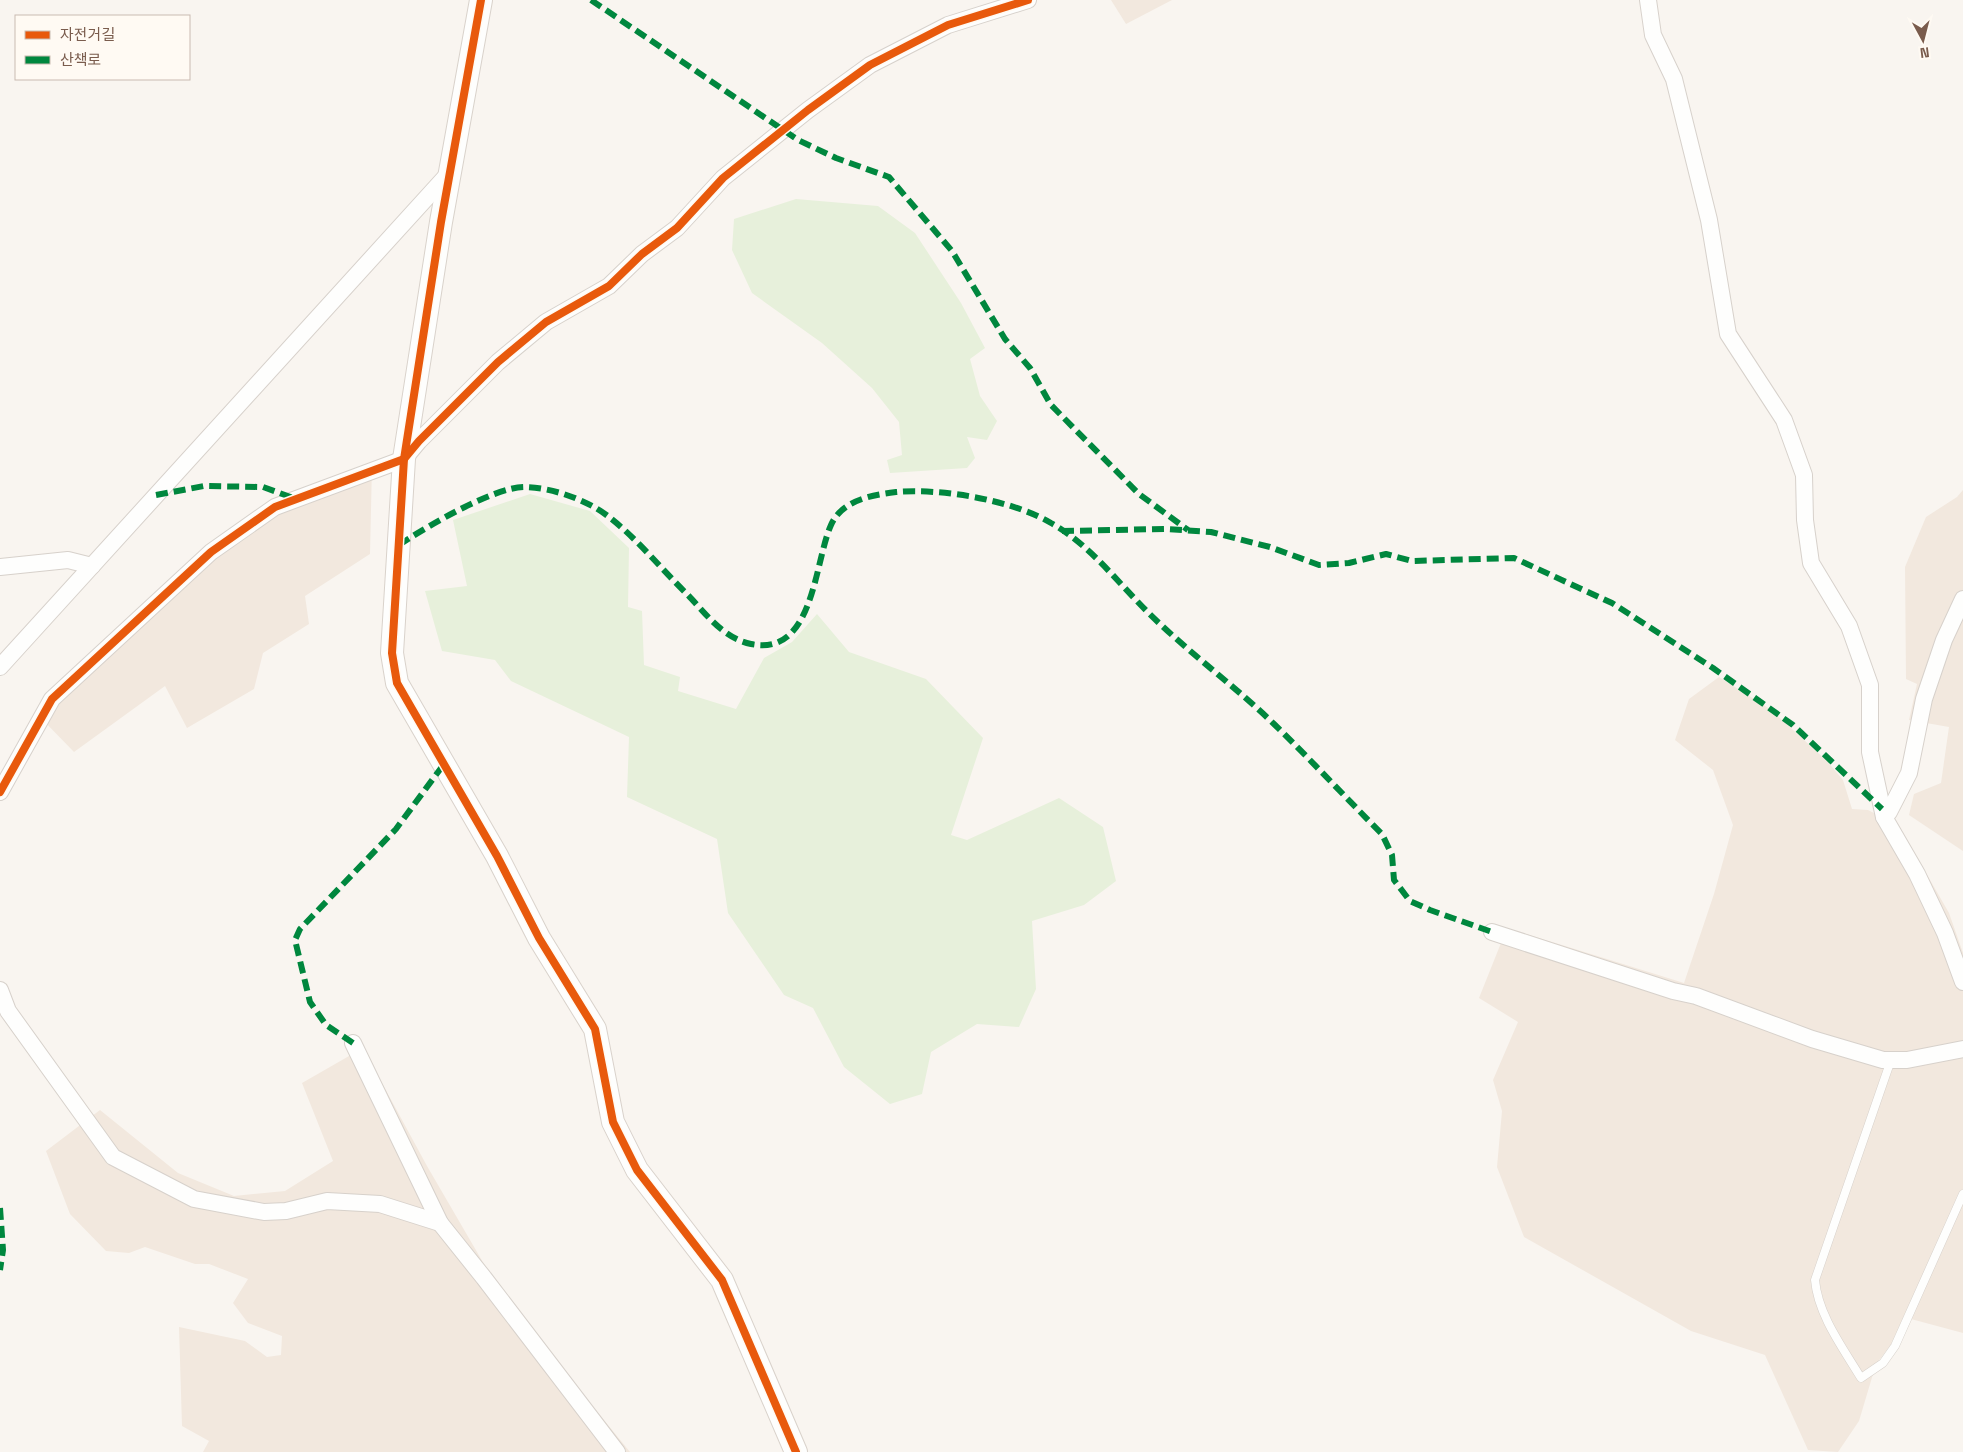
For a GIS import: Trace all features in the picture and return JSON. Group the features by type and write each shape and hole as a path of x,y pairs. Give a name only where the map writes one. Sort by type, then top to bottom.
{"street":[{"path":"481,0 451,170 404,460 392,653 397,683 497,856 539,938 595,1029 614,1122 637,1170 722,1280 796,1452"},
{"path":"0,792 52,699 211,552 274,507 404,460 419,441 498,362 546,322 609,286 642,254 676,228 723,178 808,110 870,65 940,30 1028,0"},
{"path":"1648,0 1653,35 1674,79 1709,220 1728,334 1784,420 1804,475 1805,520 1811,563 1849,626 1870,685 1870,752 1884,817 1917,874 1945,933 1963,982"},
{"path":"0,667 451,170"},
{"path":"0,567 68,560 92,566"},
{"path":"1884,817 1889,812 1909,773 1924,699 1944,640 1963,599"},
{"path":"1492,932 1673,991 1696,996 1812,1039 1883,1060 1907,1060 1963,1049"},
{"path":"0,990 8,1011 113,1157 194,1199 264,1212 286,1211 326,1200 380,1204 440,1223"},
{"path":"353,1043 440,1223 617,1452"}],"lane":[{"path":"1891,1060 1814,1280 1830,1326 1861,1378 1882,1364 1895,1346 1963,1194"}],"shaded area":[{"path":"1111,0 1172,0 1126,24"},
{"path":"372,465 370,554 305,596 309,624 263,653 254,689 187,728 165,686 74,752 37,714 272,502"},
{"path":"1963,490 1963,851 1909,815 1914,794 1941,783 1949,727 1909,720 1917,684 1906,679 1905,567 1926,517 1957,497"},
{"path":"1719,677 1770,709 1827,761 1843,780 1852,809 1868,810 1899,826 1949,913 1963,953 1963,1333 1911,1319 1876,1364 1859,1421 1838,1452 1808,1450 1765,1355 1691,1331 1524,1237 1497,1167 1502,1111 1493,1080 1518,1022 1479,998 1507,928 1684,983 1714,894 1733,825 1713,770 1675,740 1689,699"},
{"path":"363,1048 427,1166 502,1295 630,1452 203,1452 209,1441 182,1426 179,1327 245,1341 267,1357 281,1355 282,1336 248,1323 233,1303 248,1279 209,1264 195,1264 145,1247 129,1253 106,1251 70,1214 46,1151 100,1110 178,1173 234,1196 285,1191 333,1161 302,1083"}],"green space":[{"path":"796,199 878,206 915,233 961,303 985,348 970,359 980,396 997,421 987,440 967,437 975,458 967,468 890,473 887,460 902,455 899,422 872,388 822,343 752,293 732,250 734,219"},
{"path":"530,494 590,511 629,548 628,607 642,611 644,665 680,677 678,691 736,709 764,658 792,642 817,614 849,652 926,679 983,738 951,835 967,840 1059,798 1103,827 1116,881 1084,905 1032,921 1036,989 1019,1027 977,1024 931,1052 922,1094 890,1104 844,1067 813,1008 784,995 728,913 717,839 627,797 629,737 511,681 495,660 442,651 425,591 467,586 453,520"}],"marked path":[{"path":"591,0 798,140 836,158 889,177 952,251 1005,339 1030,368 1051,405 1139,494 1188,530"},
{"path":"156,495 204,486 263,487 296,499"},
{"path":"399,545 443,518 497,493 513,488 526,487 552,491 586,503 618,524 723,631 751,644 772,644 788,636 800,622 815,583 831,525 842,510 850,504 877,495 914,491 976,497 1017,508 1051,523 1081,544 1095,556 1159,623 1246,698 1288,738 1382,834 1392,855 1394,880 1410,901 1492,932"},
{"path":"1062,531 1165,529 1211,532 1270,547 1319,565 1349,563 1386,554 1412,561 1514,558 1612,603 1713,668 1793,725 1882,809"},
{"path":"353,1043 326,1025 310,1002 295,940 300,929 396,829 444,764"},
{"path":"0,1208 3,1250 0,1270"}],"cycle path":[{"path":"481,0 441,222 404,459 392,653 397,683 497,856 539,938 595,1029 613,1122 637,1170 722,1280 796,1452"},
{"path":"0,792 52,699 211,552 275,507 404,459 419,441 498,362 546,322 609,286 642,254 677,228 723,178 808,110 870,65 948,25 1028,0"}]}
